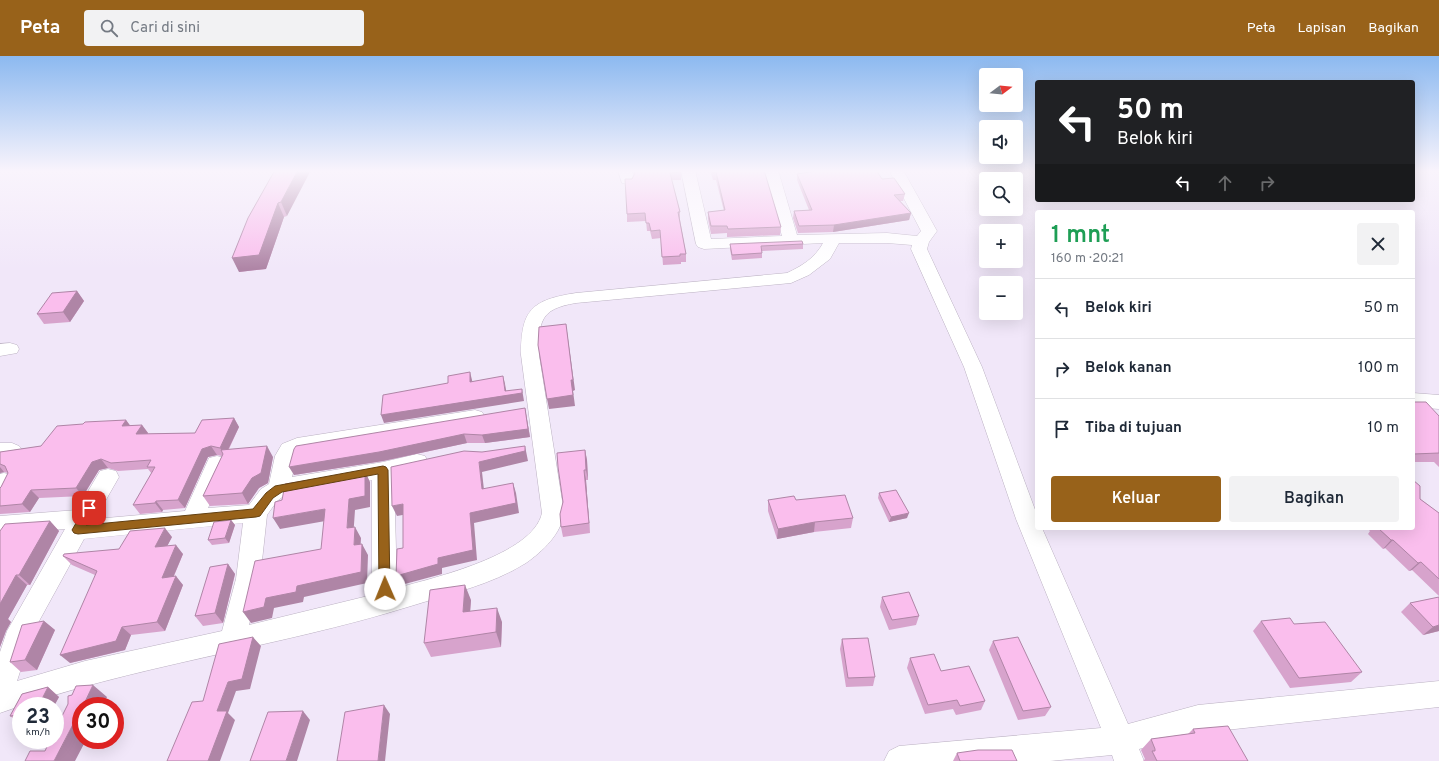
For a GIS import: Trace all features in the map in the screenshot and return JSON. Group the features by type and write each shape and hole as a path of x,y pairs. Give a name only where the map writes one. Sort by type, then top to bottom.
{"street":[{"path":"695,203 704,244 832,238 887,238 922,253"},
{"path":"780,203 791,240"},
{"path":"914,203 929,231 922,253 973,367 1027,519 1125,751"},
{"path":"0,700 38,686 88,672 385,604 482,572 520,554 535,542 548,528 553,512 533,445 529,408 530,331 537,313 546,306 560,301 576,298 791,278 803,272 824,256 832,238"},
{"path":"1415,400 1439,402"},
{"path":"279,488 286,456 289,449 297,446 491,414"},
{"path":"232,640 248,578 256,513 269,495 279,488 383,470 438,458"},
{"path":"192,520 217,464"},
{"path":"383,470 385,604"},
{"path":"0,692 20,632 108,477"},
{"path":"0,526 192,520 256,513"},
{"path":"71,705 88,672"},
{"path":"899,761 1125,751 1198,719 1439,694"}],"building":[{"path":"256,203 278,203 259,255 232,258 248,218"},
{"path":"626,203 678,203 686,254 680,254 680,256 662,257 660,230 651,231 649,223 646,223 645,213 627,214"},
{"path":"723,203 774,203 781,227 728,229 727,226 711,226 708,212 725,210"},
{"path":"809,203 901,203 911,213 834,225 799,226 794,211 812,210"},
{"path":"802,241 803,244 761,246 762,253 732,255 730,244"},
{"path":"77,291 63,312 37,314 52,293"},
{"path":"566,324 573,380 571,380 573,395 547,399 538,345 539,327"},
{"path":"470,372 470,382 503,376 505,391 522,389 522,393 381,415 383,395 448,383 448,376"},
{"path":"1415,402 1426,402 1439,416 1439,453 1415,454"},
{"path":"525,408 528,429 482,435 464,434 379,452 289,467 296,446"},
{"path":"234,418 220,448 211,446 202,449 178,500 156,501 155,503 133,505 155,467 147,467 151,460 111,463 101,459 92,462 76,488 31,490 22,504 0,506 0,488 8,473 5,466 0,464 0,452 41,446 57,426 83,424 85,422 126,420 122,426 142,425 136,434 195,433 202,420"},
{"path":"267,446 261,473 252,478 242,493 203,496 223,454 221,450"},
{"path":"525,446 525,451 479,462 482,489 513,483 516,503 470,513 473,550 438,558 438,564 396,576 397,549 403,548 403,504 392,506 391,467 464,451 482,452"},
{"path":"585,450 586,470 584,470 589,523 561,527 560,514 563,502 557,453"},
{"path":"365,471 365,496 349,499 347,528 355,527 354,545 362,544 361,572 297,586 296,592 266,598 264,607 243,612 255,561 321,549 325,509 273,518 275,502 282,500 285,484"},
{"path":"1415,482 1420,486 1420,499 1439,513 1439,579 1421,562 1418,563 1393,540 1391,540 1380,530 1415,530"},
{"path":"896,490 909,513 891,517 879,493"},
{"path":"845,495 853,518 815,522 778,529 768,500 794,496 796,500"},
{"path":"231,520 225,538 208,540 214,522"},
{"path":"50,521 19,575 16,575 0,604 0,531 5,524"},
{"path":"165,528 155,547 176,545 162,578 176,576 157,622 122,627 116,641 60,655 97,571 63,556 64,554 119,549 130,531"},
{"path":"228,564 215,613 195,616 210,567"},
{"path":"465,585 463,612 497,608 496,632 424,643 430,590"},
{"path":"909,592 919,616 892,620 882,597"},
{"path":"1439,597 1439,625 1433,627 1410,603"},
{"path":"1290,618 1294,624 1325,622 1362,672 1299,678 1261,621"},
{"path":"44,621 25,660 10,662 22,625"},
{"path":"253,637 242,679 228,682 217,711 227,711 208,761 167,761 192,702 203,701 219,644"},
{"path":"1018,637 1051,707 1023,711 993,641"},
{"path":"868,638 875,677 848,678 842,639"},
{"path":"934,654 941,671 969,666 985,701 960,706 957,700 928,705 910,658"},
{"path":"93,685 87,697 72,697 72,726 64,742 64,712 68,704 68,696 72,695 76,686"},
{"path":"48,687 43,697 20,697 22,694"},
{"path":"384,705 378,761 337,761 345,712"},
{"path":"303,711 286,761 250,761 268,712"},
{"path":"1228,726 1248,761 1157,761 1152,751 1155,751 1155,749 1151,739 1195,733 1193,729"},
{"path":"46,749 60,749 54,761 25,761 30,751 45,751"},
{"path":"978,750 1012,750 1017,761 960,761 957,753"}],"route":[{"path":"89,508 78,530 256,513 269,495 279,488 383,470 385,589"}]}
